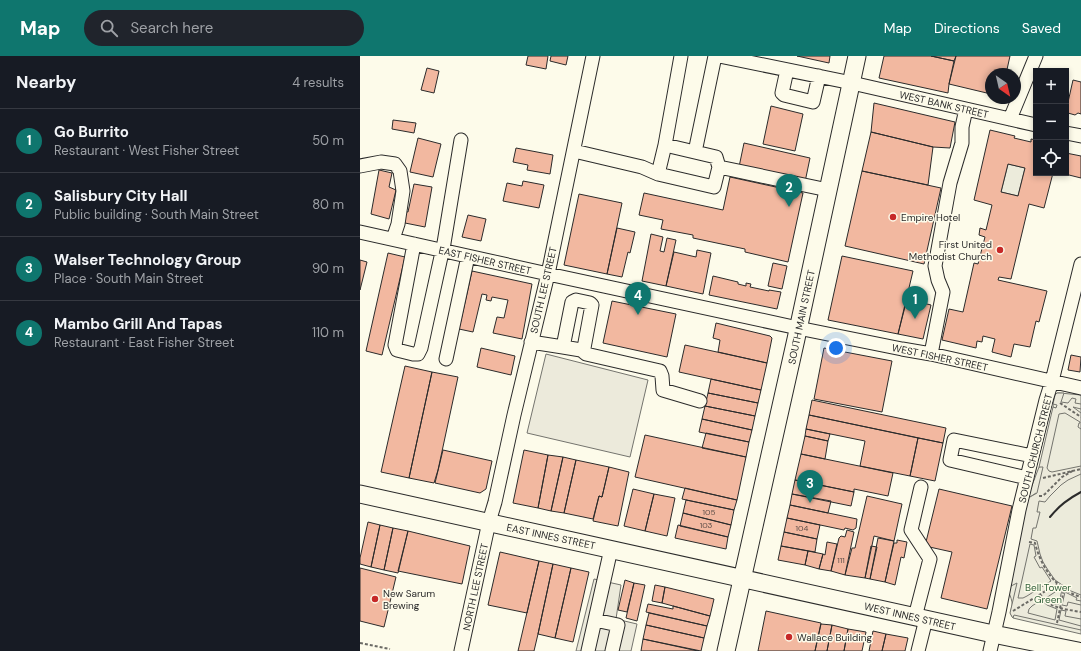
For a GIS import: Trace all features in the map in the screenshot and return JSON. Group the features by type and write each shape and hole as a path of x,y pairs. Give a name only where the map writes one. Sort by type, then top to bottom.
{"main road":[{"name":"SOUTH MAIN STREET","path":"726,651 857,56"},
{"name":"EAST INNES STREET","path":"360,494 743,578"},
{"name":"WEST INNES STREET","path":"743,578 993,634 1078,651"}],"street":[{"name":"SOUTH LEE STREET","path":"489,522 495,502 548,274 594,56"},
{"path":"658,174 665,145 681,56"},
{"path":"695,152 715,56"},
{"name":"WEST BANK STREET","path":"719,56 852,83 1033,125"},
{"path":"1010,120 1036,56"},
{"path":"787,70 782,93 784,95 813,102 819,76"},
{"path":"931,354 943,292 938,280 935,266 950,183 962,143 962,127 966,109"},
{"path":"1069,133 1081,136"},
{"path":"414,244 395,345 397,350 418,354 421,348 442,250 461,140"},
{"path":"574,151 642,167 658,174 714,187 719,167 716,157 665,145"},
{"path":"360,166 381,162 395,164 400,171 402,190 398,224 394,239"},
{"path":"719,167 828,190"},
{"name":"EAST FISHER STREET","path":"360,232 798,328"},
{"path":"446,359 468,256"},
{"name":"SOUTH CHURCH STREET","path":"990,651 1019,510 1081,264"},
{"path":"563,347 572,302 576,300 590,303 592,305 584,348 581,350"},
{"name":"WEST FISHER STREET","path":"798,328 931,354 1081,388"},
{"path":"531,342 581,350 586,354 660,371 663,390 700,401"},
{"path":"1027,478 950,460 954,440 1032,456"},
{"path":"918,651 920,618 930,559 911,530 921,487"},
{"name":"NORTH LEE STREET","path":"461,651 489,522"},
{"path":"588,651 610,549"},
{"path":"595,620 618,625 612,651"}],"path":[{"path":"1060,403 1081,418"},
{"path":"1042,478 1081,469"},
{"path":"1039,496 1045,494 1062,477 1074,470"},
{"path":"1029,542 1034,543 1042,564 1057,584 1070,593 1081,596"},
{"path":"1013,611 1057,584"},
{"path":"1057,623 1064,589"},
{"path":"1040,594 1049,604 1060,608 1081,612"},
{"path":"360,643 390,650"}],"green space":[{"path":"1008,164 1025,168 1018,196 1001,192"},
{"name":"Bell Tower Green","path":"1057,393 1081,395 1081,634 1013,618 1011,612 1011,597 1007,588 1036,493 1030,497 1028,496 1039,467 1043,466 1056,408 1053,407 1053,401"}],"shaded area":[{"path":"546,354 648,380 630,457 527,433"},
{"path":"1057,393 1064,393 1061,402 1068,403 1072,398 1076,399 1075,403 1081,404 1081,409 1073,407 1081,413 1081,429 1078,427 1080,422 1065,413 1059,414 1047,468 1052,472 1081,466 1081,474 1061,485 1045,502 1039,501 1037,512 1040,512 1036,528 1033,528 1031,539 1037,541 1043,562 1055,580 1071,591 1081,595 1081,601 1076,600 1077,598 1065,592 1062,605 1067,606 1068,602 1081,605 1081,619 1065,616 1066,611 1061,610 1059,620 1081,626 1081,630 1014,615 1013,618 1010,613 1017,583 1007,588 1028,496 1030,497 1037,493 1043,467 1039,467 1053,407 1056,408 1057,405 1053,404","holes":["1030,544 1034,545 1036,556 1034,557 1040,568 1042,567 1051,581 1027,596 1018,598","1061,588 1062,589 1059,604 1054,604 1046,598","1041,600 1047,605 1057,609 1055,620 1028,613 1032,606"]},
{"path":"594,579 621,585 616,619 637,624 631,651 576,651"}],"building":[{"path":"528,56 548,56 546,69 526,65"},
{"path":"551,56 568,56 566,65 550,61"},
{"path":"797,56 830,56 829,63"},
{"path":"884,56 931,56 954,61 948,93 879,78"},
{"path":"931,56 956,56 954,61"},
{"path":"956,56 1010,56 1007,68 985,68 985,93 949,84"},
{"path":"427,68 439,71 434,93 421,90"},
{"path":"1073,80 1081,82 1081,114 1078,113 1075,115 1069,113 1069,98"},
{"path":"874,103 955,122 950,148 933,147 871,132"},
{"path":"771,106 803,114 795,151 763,144"},
{"path":"393,120 416,123 414,133 392,129"},
{"name":"First United Methodist Church","path":"990,130 1015,136 1014,138 1031,142 1031,139 1033,139 1033,176 1052,176 1044,208 1029,204 1011,279 999,277 998,280 1047,291 1039,322 1036,321 1030,347 1014,344 1011,357 992,352 995,339 983,336 982,342 977,341 976,348 942,340 949,309 963,312 974,263 978,264 985,237 979,235 980,228 986,230 992,205 974,200","holes":["1008,164 1025,168 1018,196 1001,192"]},
{"path":"871,132 933,147 928,185 862,171"},
{"path":"418,138 441,144 433,177 410,172"},
{"path":"744,143 810,158 805,182 739,167"},
{"path":"516,148 553,155 550,174 527,170 528,165 513,162"},
{"path":"1069,154 1081,156 1081,178 1069,175"},
{"path":"379,170 392,173 389,187 396,190 389,219 371,214"},
{"name":"Empire Hotel","path":"862,171 941,188 924,264 845,246"},
{"path":"730,177 803,193 788,262 745,252 745,249 693,238 693,235 661,229 663,220 639,215 644,193 723,210"},
{"path":"523,181 544,185 539,208 503,201 507,183 522,186"},
{"path":"414,184 432,187 425,227 400,222 402,211 408,212"},
{"path":"579,194 622,203 607,274 564,265"},
{"path":"468,215 486,219 481,241 462,237"},
{"path":"617,228 635,232 622,277 607,274"},
{"path":"651,234 663,237 660,251 664,252 667,238 676,240 666,286 642,281"},
{"path":"697,250 711,253 703,294 666,286 674,252 696,257"},
{"path":"388,253 405,257 382,355 366,351"},
{"path":"842,256 913,271 898,334 828,320"},
{"path":"360,260 367,262 360,290"},
{"path":"773,263 787,266 782,289 768,286"},
{"path":"472,271 532,284 522,339 493,333 497,317 504,318 508,300 492,297 491,301 486,300 487,295 482,294 473,332 459,329"},
{"path":"713,276 738,282 738,284 746,286 746,283 751,284 750,287 781,292 777,309 709,295"},
{"path":"907,299 931,305 923,339 898,334"},
{"path":"612,301 676,314 667,357 603,343"},
{"path":"716,323 770,336 772,338 767,363 718,352 720,340 713,338"},
{"path":"685,345 767,363 761,390 679,372"},
{"path":"481,348 515,356 511,375 477,367"},
{"path":"824,348 892,361 882,412 814,399"},
{"path":"1071,355 1081,357 1080,372 1068,370"},
{"path":"405,366 432,372 409,478 381,472"},
{"path":"432,372 458,377 434,483 409,478"},
{"path":"711,379 761,390 758,403 708,393"},
{"path":"708,393 758,403 755,416 705,406"},
{"path":"812,400 946,428 943,443 809,415"},
{"path":"705,406 755,416 752,430 702,419"},
{"path":"809,415 918,438 910,476 860,466 865,441 806,429"},
{"path":"702,419 752,430 749,442 699,432"},
{"path":"806,429 830,434 828,441 805,436"},
{"path":"706,433 749,442 746,457 702,448"},
{"path":"645,435 746,457 737,500 635,477"},
{"path":"805,436 828,441 825,459 801,454"},
{"path":"918,438 943,443 935,481 910,476"},
{"path":"443,450 492,461 486,489 480,493 435,483"},
{"path":"524,450 548,455 538,508 513,503"},
{"path":"801,454 893,473 888,496 854,489 854,492 795,480"},
{"path":"548,455 563,457 551,511 538,508"},
{"path":"563,457 576,460 564,513 551,511"},
{"path":"576,460 609,467 602,497 599,496 593,519 564,513"},
{"path":"609,467 629,472 618,526 593,521 599,496 602,497"},
{"path":"795,480 854,492 851,506 792,494"},
{"path":"685,488 737,500 734,510 682,499"},
{"path":"633,489 654,494 645,531 624,526"},
{"path":"939,489 1012,506 987,609 941,598 952,552 925,546"},
{"path":"654,494 675,498 667,536 645,531"},
{"path":"792,494 831,501 828,513 790,505"},
{"path":"867,496 902,504 894,541 874,536 865,578 845,575 852,548 855,548"},
{"path":"686,500 734,510 731,525 683,513"},
{"path":"790,505 857,519 856,528 853,530 845,528 844,530 787,518"},
{"path":"683,513 731,525 728,537 680,526"},
{"path":"787,518 820,525 817,539 784,532"},
{"path":"368,522 380,525 371,567 360,564"},
{"path":"380,525 393,528 384,570 371,567"},
{"path":"678,525 728,537 726,549 675,538"},
{"path":"393,528 408,531 398,573 384,570"},
{"path":"847,530 854,532 845,575 831,571 839,538 841,536 845,537"},
{"path":"408,531 470,546 462,584 398,571"},
{"path":"784,532 817,539 815,552 781,546"},
{"path":"878,538 894,541 885,582 870,579"},
{"path":"897,540 907,542 904,558 901,557 895,585 885,582 894,543 897,543"},
{"path":"827,542 837,544 831,571 819,569 823,554 825,555"},
{"path":"781,546 808,551 805,565 778,560"},
{"path":"871,546 877,547 870,579 865,578"},
{"path":"808,551 823,554 819,569 805,565"},
{"path":"500,552 539,561 527,613 488,605"},
{"path":"539,561 553,564 538,634 534,651 518,651"},
{"path":"553,564 571,568 555,638 538,634"},
{"name":"New Sarum Brewing","path":"360,568 396,577 384,627 360,621"},
{"path":"571,568 589,572 573,642 555,638"},
{"path":"625,580 634,583 627,612 618,610"},
{"path":"634,583 645,585 637,621 626,618"},
{"path":"655,585 665,587 662,603 652,601"},
{"path":"665,587 714,599 710,616 662,603"},
{"path":"648,604 673,609 673,606 710,616 707,626 646,612"},
{"name":"Wallace Building","path":"766,611 821,623 815,651 758,651"},
{"path":"649,613 707,626 704,638 646,625"},
{"path":"821,624 832,625 827,651 815,651"},
{"path":"646,625 704,638 701,651 643,639"},
{"path":"832,625 848,629 844,651 827,651"},
{"path":"848,629 866,632 862,651 844,651"},
{"path":"873,631 886,634 882,651 869,651"},
{"path":"886,634 908,638 905,651 882,651"},
{"path":"643,639 698,651 641,651"}],"wall":[{"path":"1050,517 1064,503 1081,492"}],"place":[{"name":"Salisbury City Hall","path":"789,207"},
{"name":"Empire Hotel","path":"893,217"},
{"name":"First United Methodist Church","path":"1000,250"},
{"name":"Mambo Grill And Tapas","path":"638,315"},
{"name":"Go Burrito","path":"915,319"},
{"name":"Walser Technology Group","path":"810,503"},
{"name":"New Sarum Brewing","path":"375,599"},
{"name":"Wallace Building","path":"789,637"}]}
